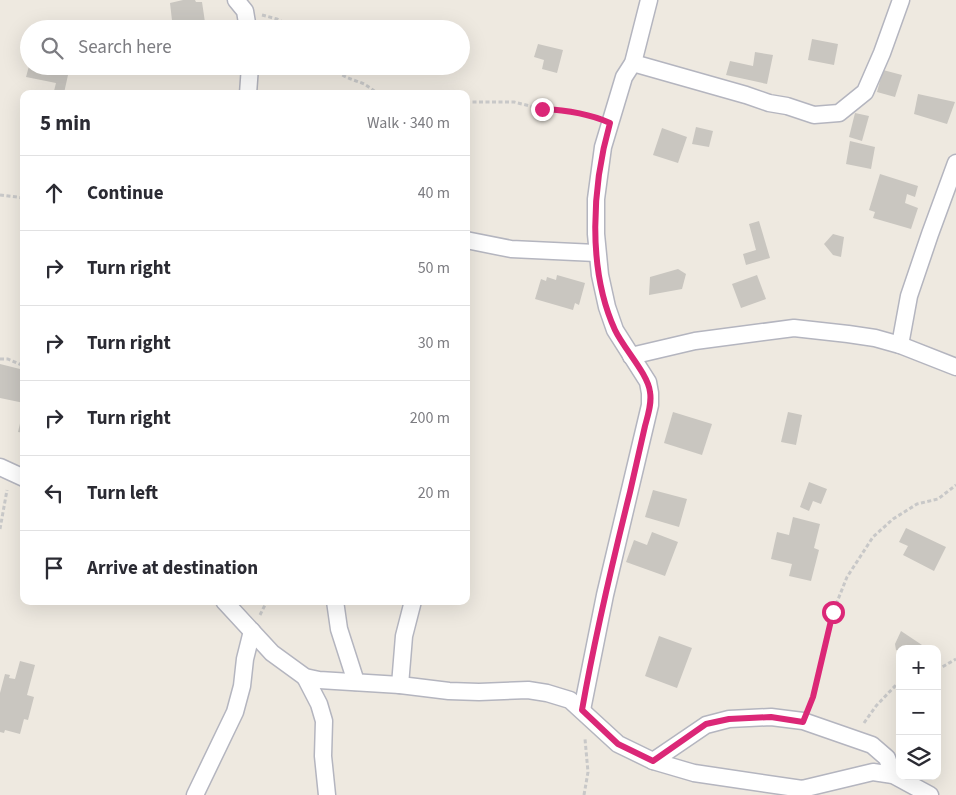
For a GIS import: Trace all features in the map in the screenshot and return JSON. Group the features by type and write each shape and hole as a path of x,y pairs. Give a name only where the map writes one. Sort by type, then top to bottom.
{"street":[{"path":"582,710 605,595 650,405 648,382 616,330 607,307 596,253 596,208 603,147 624,77 633,63 649,0"},
{"path":"633,63 814,115 839,113 865,92 882,53 901,0"},
{"path":"240,5 245,20"},
{"path":"248,90 249,75"},
{"path":"900,345 909,296 956,163"},
{"path":"470,241 511,249 596,253"},
{"path":"631,356 694,341 794,328 848,334 900,345 956,367"},
{"path":"228,605 272,653 305,678 319,704 324,721 323,756 327,795"},
{"path":"336,605 339,629 356,682"},
{"path":"400,685 404,636 412,605"},
{"path":"195,795 235,712 242,686 245,659 252,631"},
{"path":"305,678 400,685 449,691 528,690 547,693 570,700 618,744 653,761 694,772 803,792 873,772 892,775 930,795"},
{"path":"653,761 706,724 729,719 763,717 803,722 872,745 886,758 892,775"}],"path":[{"path":"240,5 279,20"},
{"path":"342,75 364,84 372,90"},
{"path":"470,102 514,102 542,109 564,110 594,116 610,123"},
{"path":"0,195 20,198"},
{"path":"0,358 20,364"},
{"path":"0,529 3,506 12,473"},
{"path":"803,722 813,697 833,612 847,576 873,537 893,519 917,504 938,499 956,485"},
{"path":"941,668 956,659"},
{"path":"852,738 876,706 896,685"},
{"path":"582,710 588,772 584,795"}],"building":[{"path":"183,0 202,2 205,20 172,20 170,3"},
{"path":"812,39 838,44 834,65 808,60"},
{"path":"538,44 563,50 557,73 542,69 544,60 534,57"},
{"path":"755,52 773,55 767,84 726,75 730,61 753,66"},
{"path":"883,70 902,75 895,97 877,92"},
{"path":"27,75 68,75 65,90 54,90 56,83 26,77"},
{"path":"918,94 955,102 947,124 914,114"},
{"path":"855,113 869,116 862,141 849,137"},
{"path":"696,127 713,131 709,147 692,144"},
{"path":"662,128 687,137 678,163 653,155"},
{"path":"850,141 875,147 871,169 846,164"},
{"path":"880,174 918,186 915,197 907,194 905,203 918,208 911,229 873,218 875,212 869,210"},
{"path":"759,221 770,258 746,265 743,254 756,250 749,224"},
{"path":"833,234 844,237 841,257 833,255 824,244"},
{"path":"678,269 686,274 682,289 649,295 650,277"},
{"path":"557,275 585,283 579,305 575,303 573,310 535,299 541,279 546,281 547,277 556,280"},
{"path":"757,275 766,299 741,308 732,284"},
{"path":"0,364 20,369 20,402 0,398"},
{"path":"673,412 712,424 702,455 664,443"},
{"path":"788,412 802,415 796,445 781,442"},
{"path":"809,482 827,489 821,504 813,501 809,511 800,507"},
{"path":"653,490 687,499 679,527 645,517"},
{"path":"793,517 820,524 814,548 819,550 811,581 789,576 792,564 771,559 777,532 789,535"},
{"path":"906,528 946,547 934,571 903,555 908,546 899,542"},
{"path":"652,532 678,542 665,576 626,562 634,540 647,545"},
{"path":"901,631 922,645 896,645 896,650 895,644"},
{"path":"659,636 692,648 677,688 645,676"},
{"path":"20,661 35,665 27,695 34,697 28,720 24,719 20,734 5,730 4,733 0,732 0,693 5,674 10,675 9,678 15,679"}],"route":[{"path":"542,109 564,110 594,116 610,123 603,147 596,200 596,253 607,307 616,330 648,382 650,393 650,405 605,595 582,710 618,744 653,761 692,736 706,724 729,719 771,717 803,722 813,697 833,612"}]}
